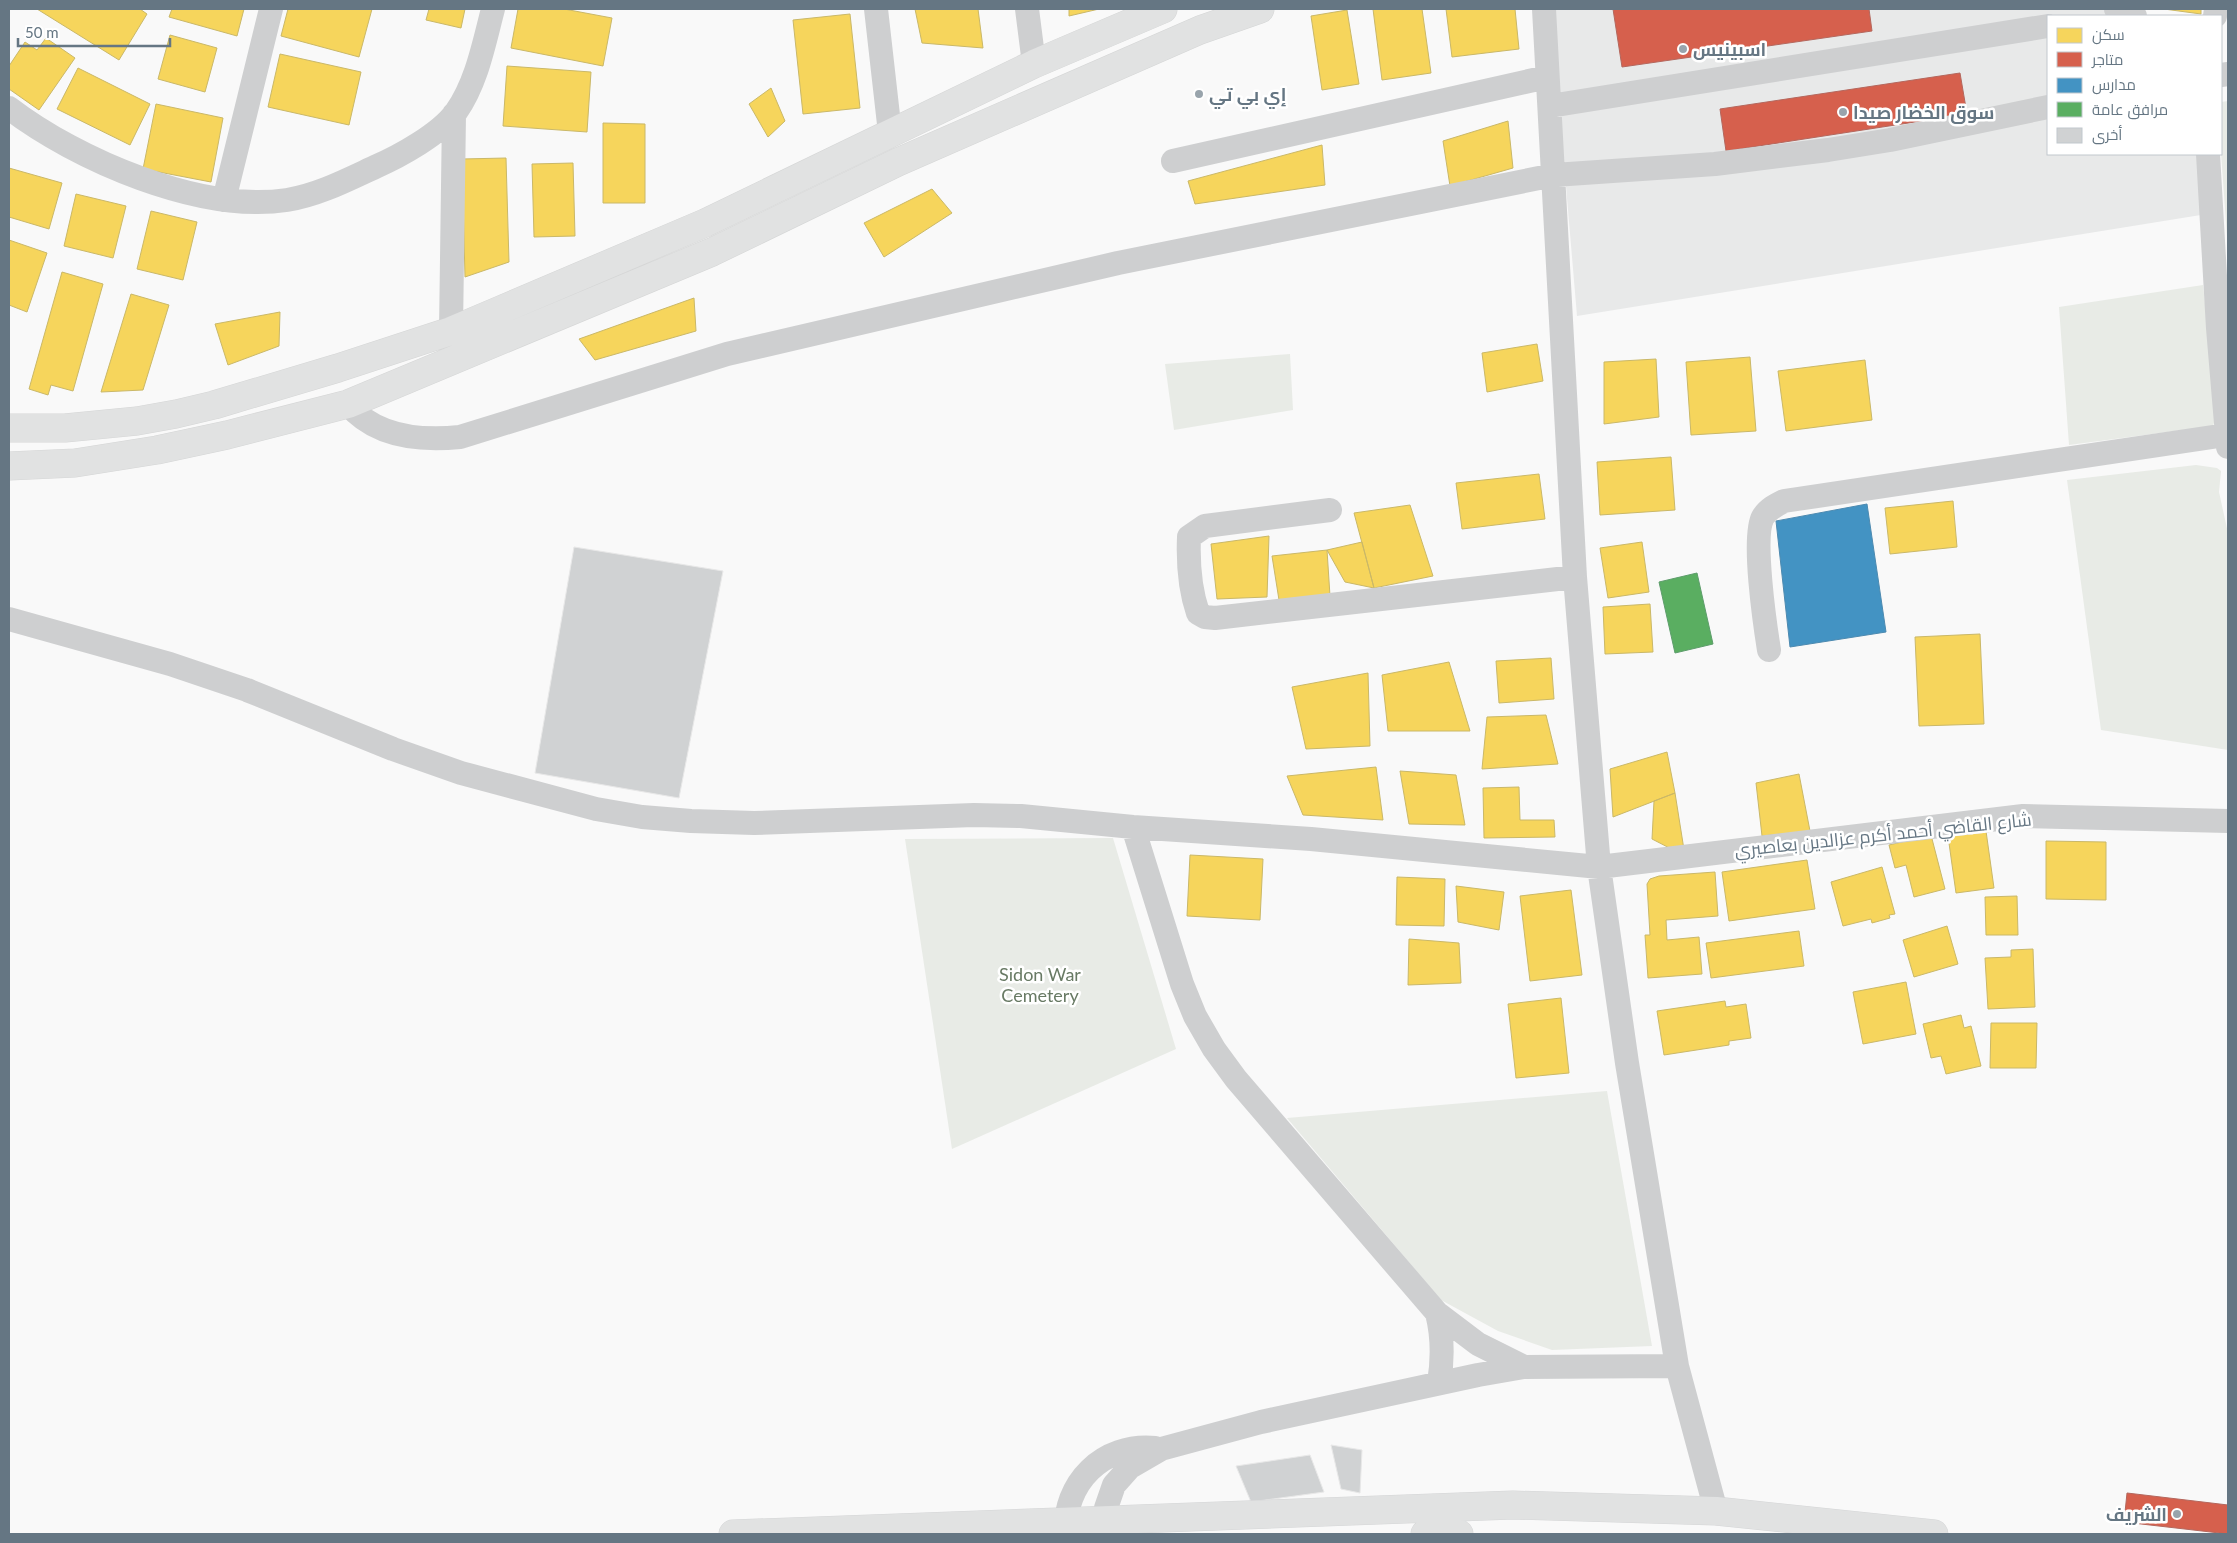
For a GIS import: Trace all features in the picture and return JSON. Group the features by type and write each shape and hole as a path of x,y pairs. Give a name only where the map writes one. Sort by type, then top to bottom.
{"main road":[{"path":"9,428 65,428 137,421 176,414 214,405 338,368 451,331 705,223 1034,64 1163,9"},
{"path":"9,466 76,462 156,450 228,435 348,404 712,252 898,162 1200,30 1260,9"},
{"path":"733,1534 1106,1527 1513,1505 1716,1511 1934,1534"},
{"path":"1425,1534 1459,1534"}],"street":[{"path":"224,200 271,9"},
{"path":"9,108 48,135 112,166 180,190 224,200 257,202 288,200 325,189 385,163 434,132 454,114 464,100 480,57 493,9"},
{"path":"876,9 890,133"},
{"path":"1027,9 1034,64"},
{"path":"1544,9 1576,577 1599,867 1627,1063 1677,1366 1716,1511"},
{"path":"2116,9 2131,15"},
{"path":"1550,106 2047,26"},
{"path":"1173,162 1547,77"},
{"path":"348,404 354,412 370,424 402,436 460,437 727,354 1118,264 1554,175 1715,164 1828,150 1890,140 2047,107"},
{"path":"451,331 454,114"},
{"path":"1769,650 1763,614 1758,534 1762,518 1772,507 1784,501 2227,441 2208,155"},
{"path":"1330,510 1205,526 1196,531 1189,537 1189,547 1194,602 1198,613 1205,617 1215,618 1576,577"},
{"name":"شارع القاضي أحمد أكرم عزالدين بعاصيري","path":"9,619 170,664 247,690 393,749 461,773 596,809 681,820 754,824 974,815 1021,816 1133,827 1311,839 1599,867 2023,816 2228,821"},
{"path":"1133,827 1182,984 1195,1016 1214,1048 1236,1079 1437,1313 1478,1344 1524,1367"},
{"path":"1437,1313 1442,1331 1443,1350 1439,1383"},
{"path":"1106,1527 1106,1508 1114,1485 1130,1467 1161,1449 1261,1422 1439,1383 1524,1367 1677,1366"},
{"path":"1065,1528 1073,1492 1090,1469 1116,1453 1146,1447 1161,1449"}],"shaded area":[{"path":"1551,9 2129,9 2143,15 2047,15 2047,155 2204,155 2207,214 1577,316"}],"green space":[{"path":"2228,101 2228,250 2221,155 2222,102"},
{"path":"2203,285 2217,414 2213,426 2069,445 2059,307"},
{"path":"1290,354 1293,410 1174,430 1165,364"},
{"path":"2196,465 2217,468 2221,471 2219,492 2228,533 2228,750 2101,730 2067,480"},
{"name":"Sidon War Cemetery","path":"1113,838 1176,1049 952,1149 905,839"},
{"path":"1607,1091 1652,1346 1552,1350 1498,1331 1441,1300 1287,1118"}],"building: سكن":[{"path":"37,9 140,9 147,14 119,60"},
{"path":"172,9 244,9 237,36 169,17"},
{"path":"288,9 372,9 359,57 281,36"},
{"path":"429,9 465,9 461,28 426,20"},
{"path":"518,9 564,9 612,18 603,66 511,48"},
{"path":"915,9 978,9 983,48 922,43"},
{"path":"1069,9 1099,9 1069,16"},
{"path":"1373,9 1422,9 1431,73 1382,80"},
{"path":"1446,9 1515,9 1519,49 1452,57"},
{"path":"2164,9 2201,9 2201,14"},
{"path":"1347,10 1359,84 1322,90 1311,16"},
{"path":"850,14 860,108 803,114 793,20"},
{"path":"170,35 217,48 205,92 158,79"},
{"path":"46,38 75,58 39,110 9,89 9,66 25,42 37,50"},
{"path":"280,54 361,72 349,125 268,107"},
{"path":"507,66 591,72 587,132 503,126"},
{"path":"78,68 150,104 130,145 57,109"},
{"path":"771,88 785,121 768,137 749,104"},
{"path":"156,104 223,118 211,182 143,169"},
{"path":"1508,121 1513,168 1450,186 1443,141"},
{"path":"603,123 645,124 645,203 603,203"},
{"path":"1322,145 1325,185 1195,204 1188,181"},
{"path":"506,158 509,262 465,277 462,159"},
{"path":"573,163 575,236 534,237 532,164"},
{"path":"9,168 62,183 49,229 9,217"},
{"path":"932,189 952,213 884,257 864,223"},
{"path":"76,194 126,206 113,258 64,246"},
{"path":"151,211 197,222 183,280 137,269"},
{"path":"9,240 47,253 27,312 9,305"},
{"path":"62,272 103,284 73,391 51,385 48,395 29,389"},
{"path":"131,294 169,305 143,390 101,392"},
{"path":"694,298 696,331 595,360 579,339"},
{"path":"280,312 279,346 228,365 215,324"},
{"path":"1537,344 1543,381 1487,392 1482,353"},
{"path":"1750,357 1756,431 1691,435 1686,362"},
{"path":"1656,359 1659,417 1604,424 1604,362"},
{"path":"1865,360 1872,420 1786,431 1778,371"},
{"path":"1671,457 1675,510 1600,515 1597,462"},
{"path":"1539,474 1545,519 1462,529 1456,483"},
{"path":"1953,501 1957,547 1890,554 1885,508"},
{"path":"1410,505 1433,576 1374,588 1354,513"},
{"path":"1269,536 1267,597 1217,599 1211,544"},
{"path":"1362,542 1374,588 1345,582 1327,550"},
{"path":"1642,542 1649,592 1608,598 1600,548"},
{"path":"1327,550 1330,596 1279,600 1272,556"},
{"path":"1650,604 1653,652 1605,654 1603,607"},
{"path":"1980,634 1984,724 1919,726 1915,637"},
{"path":"1551,658 1554,699 1499,703 1496,661"},
{"path":"1449,662 1470,731 1388,731 1382,675"},
{"path":"1368,673 1370,746 1306,749 1292,687"},
{"path":"1546,715 1558,764 1482,769 1487,717"},
{"path":"1667,752 1675,793 1613,817 1610,769"},
{"path":"1376,767 1383,820 1303,815 1287,776"},
{"path":"1400,771 1456,775 1465,825 1409,824"},
{"path":"1799,774 1810,831 1762,836 1756,783"},
{"path":"1519,787 1520,820 1554,820 1555,837 1484,838 1483,788"},
{"path":"1675,793 1685,856 1652,839 1654,801"},
{"path":"1986,831 1994,888 1956,893 1948,836"},
{"path":"1931,835 1945,889 1914,897 1906,865 1895,868 1889,845"},
{"path":"2046,841 2106,842 2106,900 2046,899"},
{"path":"1190,855 1263,859 1260,920 1187,916"},
{"path":"1807,860 1815,909 1729,921 1722,872"},
{"path":"1882,867 1895,914 1889,915 1890,918 1872,923 1871,919 1843,926 1831,882"},
{"path":"1715,872 1718,916 1666,920 1667,940 1699,937 1702,974 1648,978 1645,935 1650,935 1647,884 1650,879 1659,876"},
{"path":"1397,877 1445,879 1444,926 1396,925"},
{"path":"1456,886 1504,892 1499,930 1458,922"},
{"path":"1571,890 1582,975 1530,981 1520,896"},
{"path":"2017,896 2018,935 1986,935 1985,897"},
{"path":"1947,926 1958,964 1914,977 1903,940"},
{"path":"1799,931 1804,966 1711,978 1706,943"},
{"path":"1409,939 1459,943 1461,983 1408,985"},
{"path":"2033,949 2035,1007 1988,1009 1985,958 2011,957 2011,950"},
{"path":"1906,982 1916,1034 1863,1044 1853,992"},
{"path":"1561,998 1569,1073 1516,1078 1508,1004"},
{"path":"1725,1001 1726,1007 1746,1004 1751,1038 1729,1041 1729,1045 1664,1055 1657,1011"},
{"path":"1961,1015 1964,1028 1971,1026 1981,1066 1946,1074 1941,1056 1931,1058 1923,1024"},
{"path":"1991,1023 2037,1023 2036,1068 1990,1068"}],"building: متاجر":[{"name":"اسبينيس","path":"1613,9 1869,9 1872,31 1622,67"},
{"name":"سوق الخضار صيدا","path":"1960,73 1967,114 1726,151 1720,109"},
{"name":"الشريف","path":"2127,1493 2228,1505 2228,1534 2124,1522"}],"building: مدارس":[{"path":"1867,504 1886,632 1790,647 1776,521"}],"building: مرافق عامة":[{"path":"1697,573 1713,644 1675,653 1659,582"}],"building: أخرى":[{"path":"574,547 723,571 679,798 535,773"},
{"path":"1331,1445 1362,1450 1360,1493 1341,1489"},
{"path":"1310,1455 1324,1492 1251,1502 1236,1466"}],"place":[{"name":"اسبينيس","path":"1683,49"},
{"name":"إي بي تي","path":"1199,94"},
{"name":"سوق الخضار صيدا","path":"1843,112"},
{"name":"الشريف","path":"2177,1514"}]}
